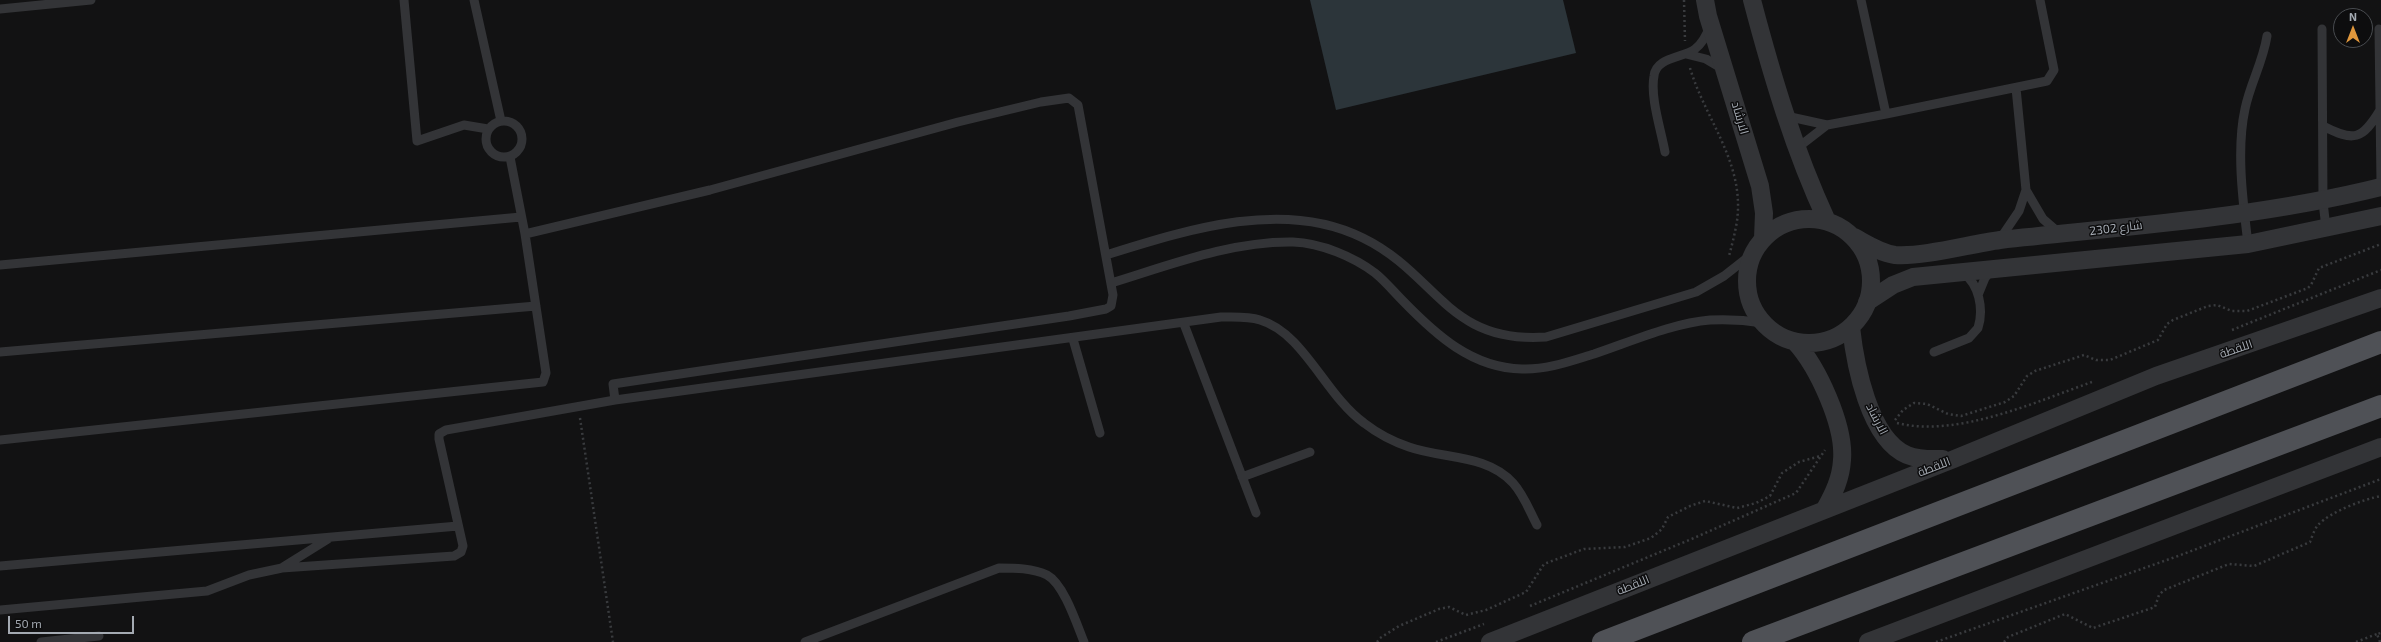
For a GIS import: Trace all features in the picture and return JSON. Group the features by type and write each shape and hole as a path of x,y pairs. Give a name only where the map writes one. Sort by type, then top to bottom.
{"main road":[{"path":"1603,642 2381,342"},
{"path":"1753,642 2381,406"}],"street":[{"name":"الارشاد","path":"1705,0 1711,25 1760,186 1764,213 1763,238"},
{"path":"1752,0 1796,149 1827,221"},
{"name":"شارع 2302","path":"1854,237 1881,251 1906,255 2000,240 2062,235 2244,214 2322,202 2381,187"},
{"path":"1868,302 1871,285 1870,268 1864,251 1854,237 1827,221 1810,218 1792,220 1776,227 1763,238 1752,254 1747,271 1747,290 1752,308 1763,323 1778,335 1795,342 1810,343 1825,341 1851,327 1868,302 1893,285 1913,276 2248,244 2381,216"},
{"name":"اللقطة","path":"1490,642 1954,459 2156,376 2381,298"},
{"name":"الارشاد","path":"1851,327 1855,359 1867,399 1885,436 1894,447 1906,455 1919,459 1954,459"},
{"path":"1795,342 1808,357 1821,379 1842,442 1840,477 1825,509"},
{"path":"1868,642 2381,447"}],"lane":[{"path":"5,6 91,0"},
{"path":"404,0 417,141 464,125 488,129"},
{"path":"474,0 501,121"},
{"path":"1861,0 1886,114"},
{"path":"1785,115 1827,125 2047,81 2052,76 2054,70 2040,0"},
{"path":"1665,152 1654,95 1654,75 1664,62 1686,54 1701,43 1711,25"},
{"path":"2322,29 2322,202 2326,228"},
{"path":"2379,29 2381,183"},
{"path":"2248,244 2244,214 2242,174 2243,121 2248,95 2266,46 2267,36"},
{"path":"1686,54 1706,59 1725,70"},
{"path":"2016,88 2026,190 2042,219 2062,235"},
{"path":"525,234 620,212 958,122 1063,97 1074,100 1078,104 1111,284 1113,300 1111,306 1101,310 612,384 615,400"},
{"path":"2323,126 2346,137 2355,137 2369,128 2381,109"},
{"path":"501,121 514,124 522,135 520,148 510,157 503,158 490,151 486,144 485,136 488,129 501,121"},
{"path":"1796,149 1827,125"},
{"path":"0,440 540,383 545,379 546,373 525,234 510,157"},
{"path":"2000,240 2019,211 2026,190"},
{"path":"0,266 521,217"},
{"path":"1106,255 1189,232 1241,221 1265,219 1332,225 1364,238 1389,253 1466,321 1491,332 1525,339 1546,337 1696,292 1724,276 1752,254"},
{"path":"1111,284 1191,259 1244,246 1295,242 1350,258 1376,274 1429,328 1474,358 1496,366 1522,369 1564,364 1689,323 1736,319 1763,323"},
{"path":"1978,296 1985,278 1993,269"},
{"path":"1934,352 1969,338 1976,332 1980,319 1978,296 1971,279 1962,272"},
{"path":"0,352 536,306"},
{"path":"0,610 207,591 249,575 282,568 454,556 461,552 463,546 439,434 446,430 615,400 1184,324 1221,317 1242,317 1260,320 1282,330 1296,343 1338,399 1364,424 1410,447 1472,460 1502,473 1514,484 1537,526"},
{"path":"1184,324 1256,513"},
{"path":"1073,339 1100,433"},
{"path":"1242,477 1310,452"},
{"path":"0,566 458,526"},
{"path":"282,568 330,537"},
{"path":"805,642 999,568 1023,568 1048,576 1068,601 1084,642"},
{"path":"41,642 99,636"}],"path":[{"path":"1684,0 1686,54 1694,82 1730,158 1734,173 1737,220 1724,276"},
{"path":"2098,380 1964,424 1909,426 1893,422 1903,410 1914,403 1926,404 1948,414 1961,416 2005,402 2014,396 2027,376 2035,371 2084,355 2096,360 2110,360 2158,340 2167,324 2173,320 2208,306 2217,305 2232,311 2246,311 2308,288 2319,268 2381,244"},
{"path":"2228,331 2381,270"},
{"path":"578,406 613,642"},
{"path":"1524,608 1687,541 1796,493 1820,456 1827,448 1842,442"},
{"path":"1377,642 1380,638 1399,626 1439,609 1449,607 1466,615 1486,610 1526,592 1544,564 1584,549 1625,547 1651,538 1662,529 1668,517 1690,506 1705,502 1737,508 1756,503 1770,496 1782,473 1799,462 1820,456"},
{"path":"1936,642 2178,556 2381,478"},
{"path":"2004,642 2008,637 2065,614 2093,628 2154,607 2159,595 2164,590 2229,564 2254,566 2310,542 2317,526 2327,517 2371,498 2381,496"},
{"path":"1436,642 1488,623"},
{"path":"2356,642 2381,633"},
{"path":"2377,634 2380,642"}],"shaded area":[{"path":"1310,0 1563,0 1576,53 1336,110"}]}
